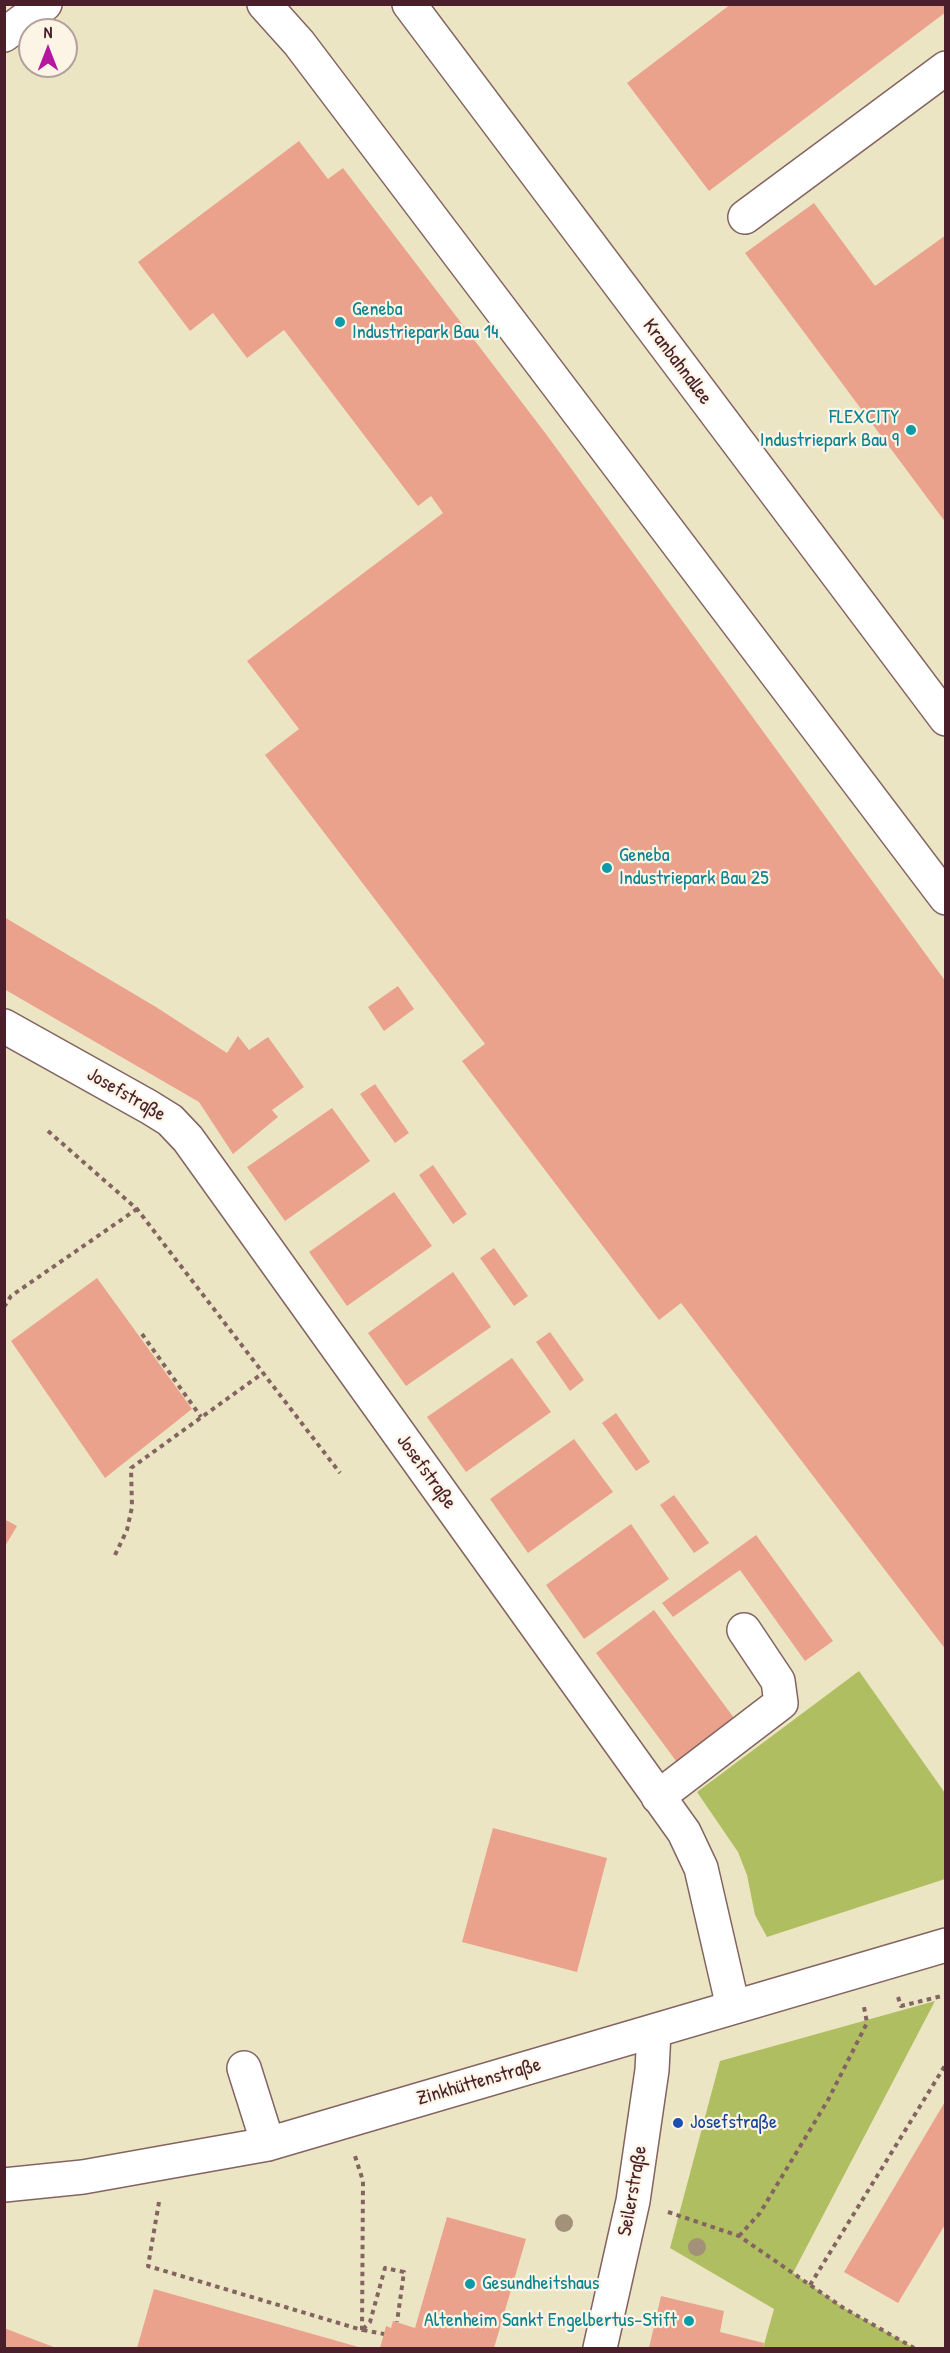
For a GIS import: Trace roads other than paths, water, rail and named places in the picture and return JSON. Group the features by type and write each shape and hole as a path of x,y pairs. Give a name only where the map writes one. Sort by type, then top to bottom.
{"street":[{"path":"4,34 45,4"},
{"path":"264,4 305,51 945,898"},
{"name":"Kranbahnallee","path":"408,4 945,719"},
{"path":"745,217 945,68"},
{"name":"Josefstraße","path":"4,1026 163,1116 188,1139 684,1832 701,1868 733,2007"},
{"path":"658,1797 781,1703 778,1681 744,1630"},
{"name":"Zinkhüttenstraße","path":"4,2185 83,2177 268,2144 945,1945"},
{"name":"Seilerstraße","path":"600,2349 633,2201 652,2070 654,2032"},
{"path":"244,2068 268,2144"}],"place":[{"name":"Geneba Industriepark Bau 14","path":"340,322"},
{"name":"FLEXCITY Industriepark Bau 9","path":"911,430"},
{"name":"Geneba Industriepark Bau 25","path":"607,868"},
{"name":"Josefstraße","path":"678,2123"},
{"name":"Gesundheitshaus","path":"470,2284"},
{"name":"Altenheim Sankt Engelbertus-Stift","path":"689,2321"}]}
